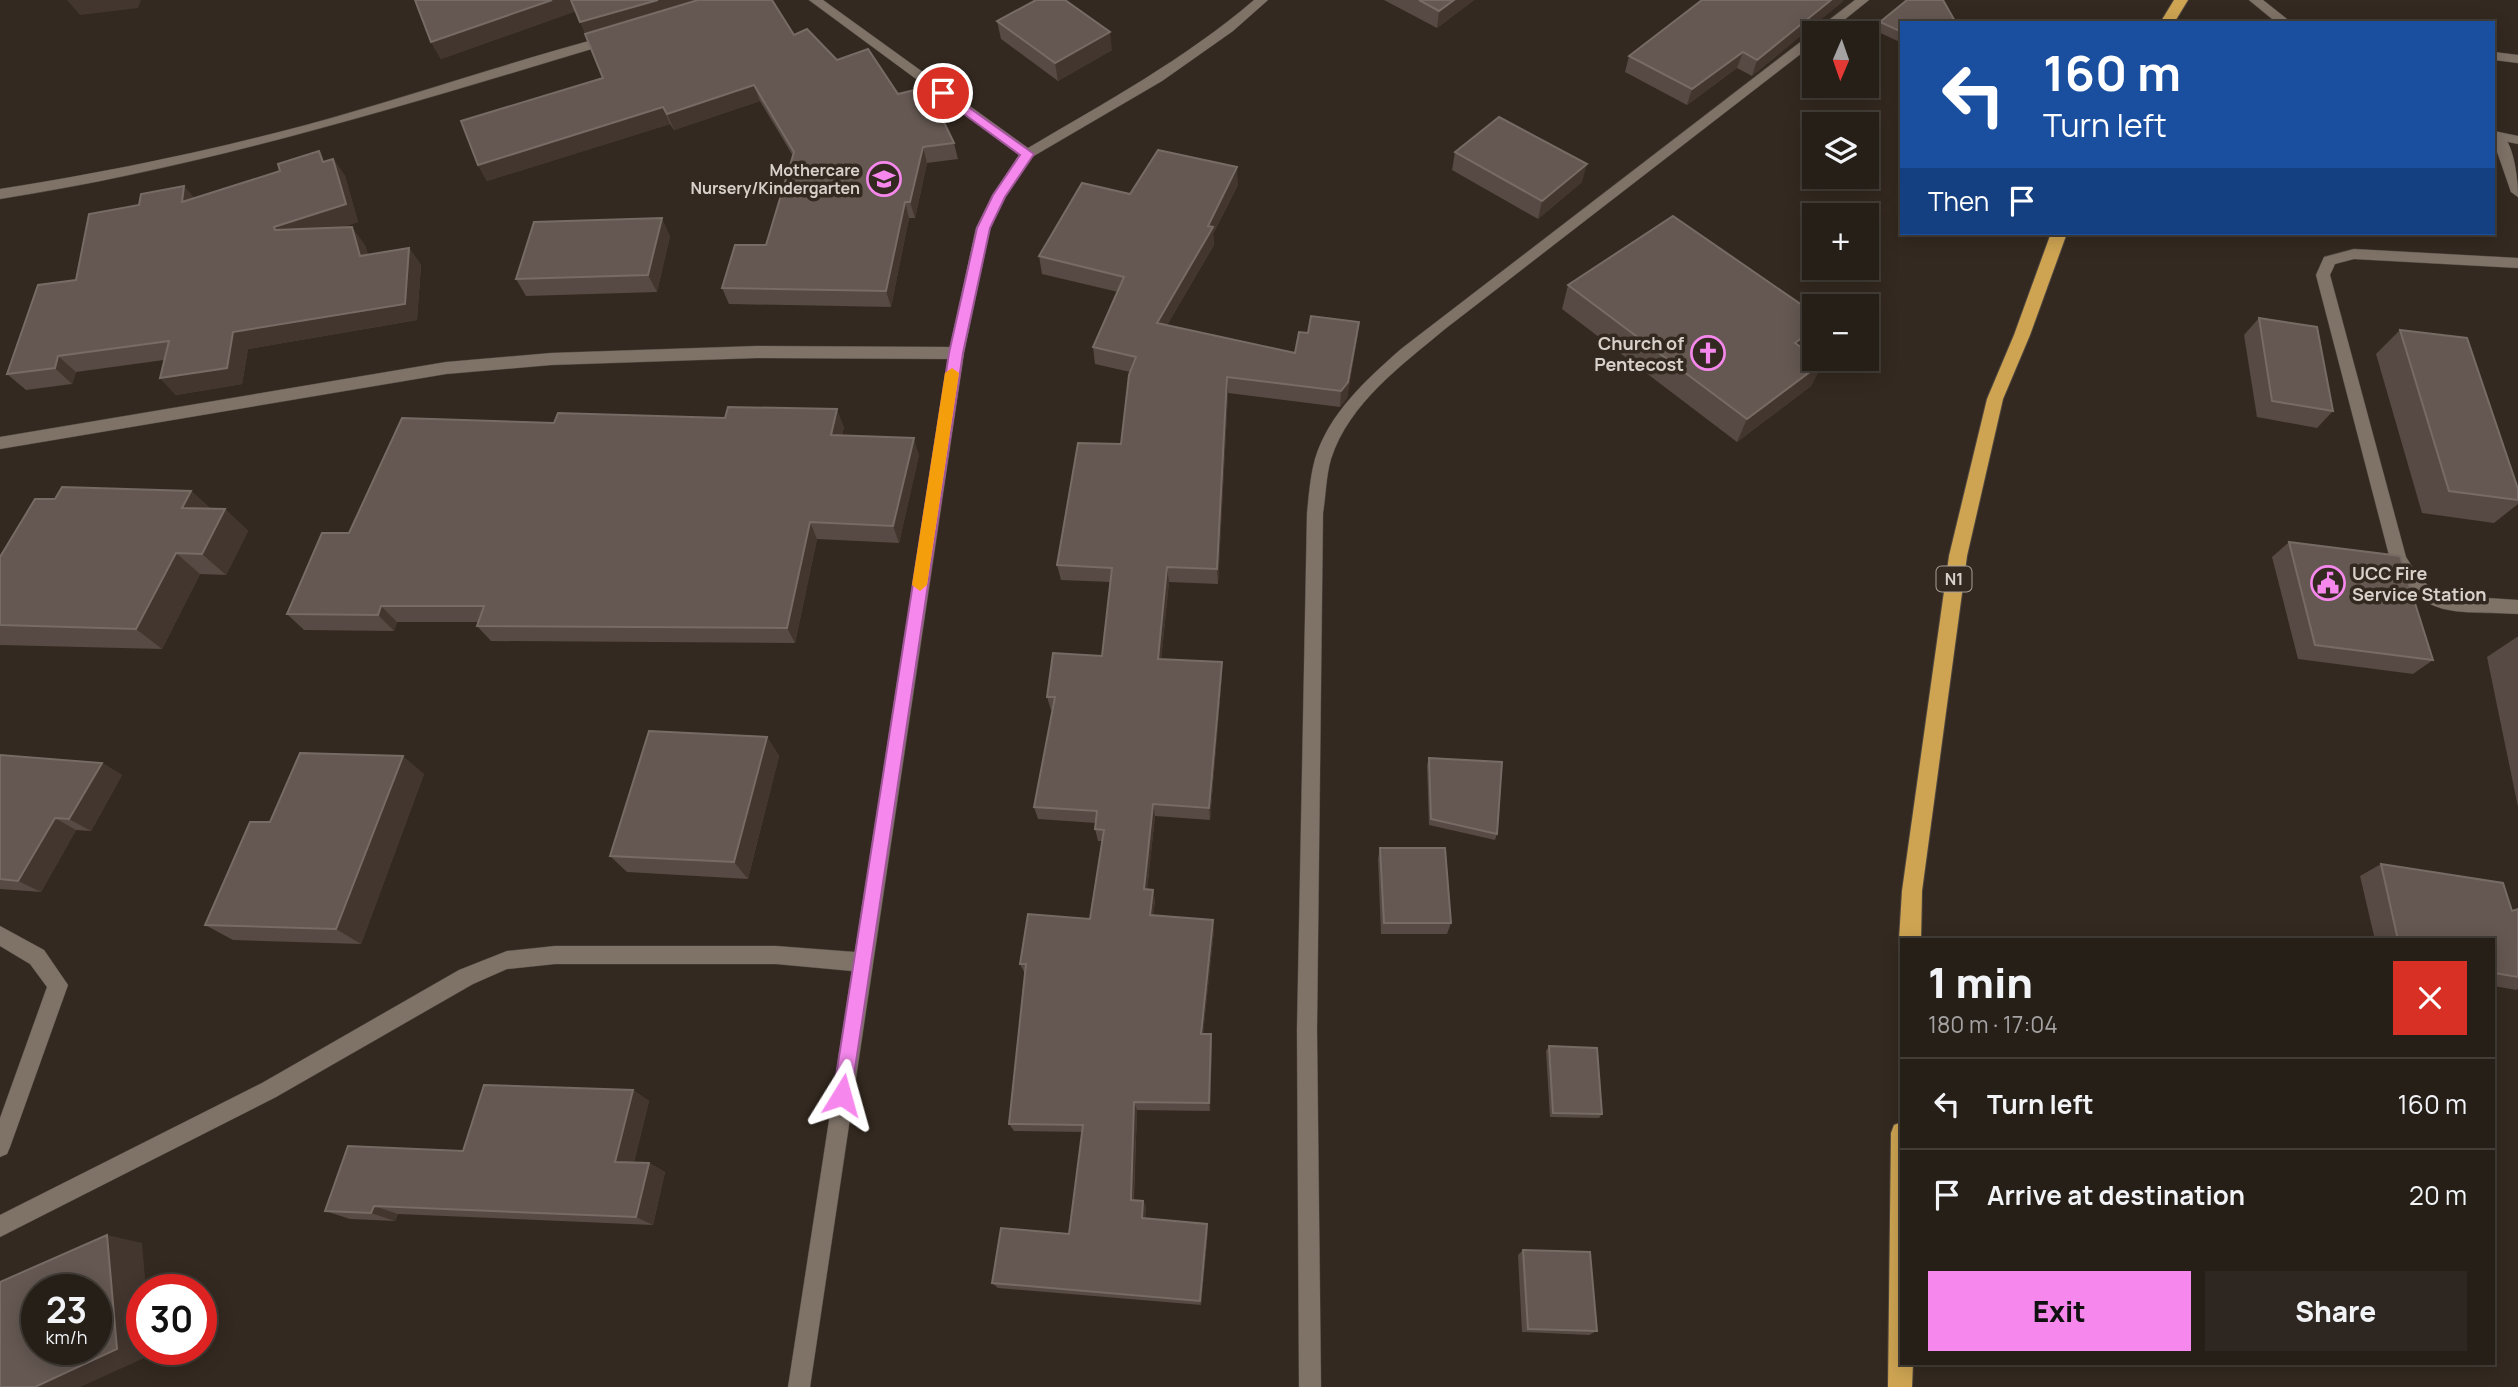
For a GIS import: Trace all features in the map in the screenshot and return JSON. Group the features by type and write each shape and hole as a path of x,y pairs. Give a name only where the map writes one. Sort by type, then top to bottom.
{"highway":[{"path":"2169,21 2181,0"},
{"name":"N1","path":"1910,938 1912,891 1958,556 1996,399 2058,235"},
{"path":"1900,1365 1900,1387"}],"street":[{"path":"815,0 1027,154"},
{"path":"799,1387 956,353 983,228 999,195 1027,154 1157,78 1229,28 1262,0"},
{"path":"1836,21 1863,0"},
{"path":"2255,0 2283,21"},
{"path":"0,194 132,172 246,146 628,34"},
{"path":"1310,1387 1307,1030 1315,513 1324,455 1348,409 1411,349 1802,47"},
{"path":"2495,56 2518,59"},
{"path":"2496,136 2518,140"},
{"path":"2496,136 2518,192"},
{"path":"2518,263 2354,254 2329,261 2323,275 2398,559 2414,584 2437,603 2518,607"},
{"path":"0,443 446,368 565,358 757,352 956,353"},
{"path":"0,935 37,957 58,985 0,1147"},
{"path":"0,1226 270,1090 466,977 507,960 555,955 776,955 862,962"}],"building":[{"path":"415,0 552,0 431,42"},
{"path":"571,0 658,0 580,22"},
{"path":"698,0 772,0 794,35 807,29 837,60 868,49 898,94 927,87 954,143 923,147 910,202 905,202 886,291 722,288 735,245 766,245 794,152 754,85 667,114 663,107 478,165 461,121 603,78 585,34"},
{"path":"1036,0 1065,0 1110,32 1055,63 997,21"},
{"path":"1419,0 1454,0 1439,11"},
{"path":"1702,0 1831,0 1757,60 1743,52 1692,89 1629,56"},
{"path":"1907,0 1943,0 1955,21 1900,21 1900,31 1880,22"},
{"path":"1499,117 1587,164 1542,201 1455,152"},
{"path":"1158,150 1237,167 1208,226 1213,227 1157,323 1295,353 1299,332 1308,333 1311,316 1359,322 1348,382 1341,391 1227,377 1217,569 1167,567 1158,659 1222,662 1209,808 1153,804 1144,889 1153,890 1150,915 1213,920 1201,1034 1211,1034 1209,1103 1134,1102 1131,1200 1143,1201 1142,1218 1207,1224 1200,1301 992,1283 1001,1228 1069,1234 1083,1125 1009,1124 1026,964 1020,964 1028,914 1090,919 1104,830 1095,829 1097,811 1034,807 1055,697 1047,697 1053,653 1102,656 1112,568 1057,565 1078,443 1121,444 1129,375 1136,357 1093,347 1124,277 1039,256 1082,183 1130,194"},
{"path":"319,151 323,162 333,159 346,204 274,227 275,230 352,227 360,256 409,248 405,304 233,332 227,368 160,378 169,341 58,356 55,368 7,374 38,285 76,280 89,214 139,205 141,194 184,186 182,202 280,171 278,164"},
{"path":"1673,216 1802,305 1802,338 1795,343 1802,348 1802,371 1811,371 1747,419 1568,285"},
{"path":"662,218 648,275 516,279 534,222"},
{"path":"2259,318 2317,327 2333,411 2272,401"},
{"path":"2400,330 2467,338 2518,489 2518,500 2449,491"},
{"path":"728,407 837,409 831,435 914,438 893,526 810,522 787,628 477,626 484,606 381,606 378,615 287,614 322,533 349,533 402,418 554,423 558,413 725,418"},
{"path":"62,487 191,491 182,508 225,509 202,554 176,553 136,629 0,625 0,557 35,499 55,499"},
{"path":"2289,542 2400,556 2433,660 2315,645"},
{"path":"649,731 767,737 734,862 610,856"},
{"path":"300,753 403,756 336,929 205,925 250,822 270,822"},
{"path":"0,755 102,763 69,819 55,818 18,881 0,879"},
{"path":"1429,758 1502,762 1497,834 1431,819"},
{"path":"1380,848 1445,848 1451,923 1384,923"},
{"path":"2381,864 2503,883 2512,911 2518,909 2518,977 2495,973 2495,938 2398,938"},
{"path":"1549,1046 1597,1048 1602,1114 1553,1113"},
{"path":"484,1085 633,1090 615,1162 649,1163 636,1217 374,1206 371,1213 325,1211 348,1146 463,1151"},
{"path":"107,1235 110,1274 21,1274 21,1365 82,1365 35,1387 0,1387 0,1282"},
{"path":"1523,1250 1590,1252 1597,1331 1528,1329"},
{"path":"112,1292 117,1349 112,1351"}],"slow traffic":[{"path":"920,585 952,373"}],"place":[{"name":"Mothercare Nursery/Kindergarten","path":"884,179"},
{"name":"Church of Pentecost","path":"1708,353"},
{"name":"UCC Fire Service Station","path":"2328,583"}],"route":[{"path":"842,1095 956,353 983,228 999,195 1027,154 943,93"}]}
